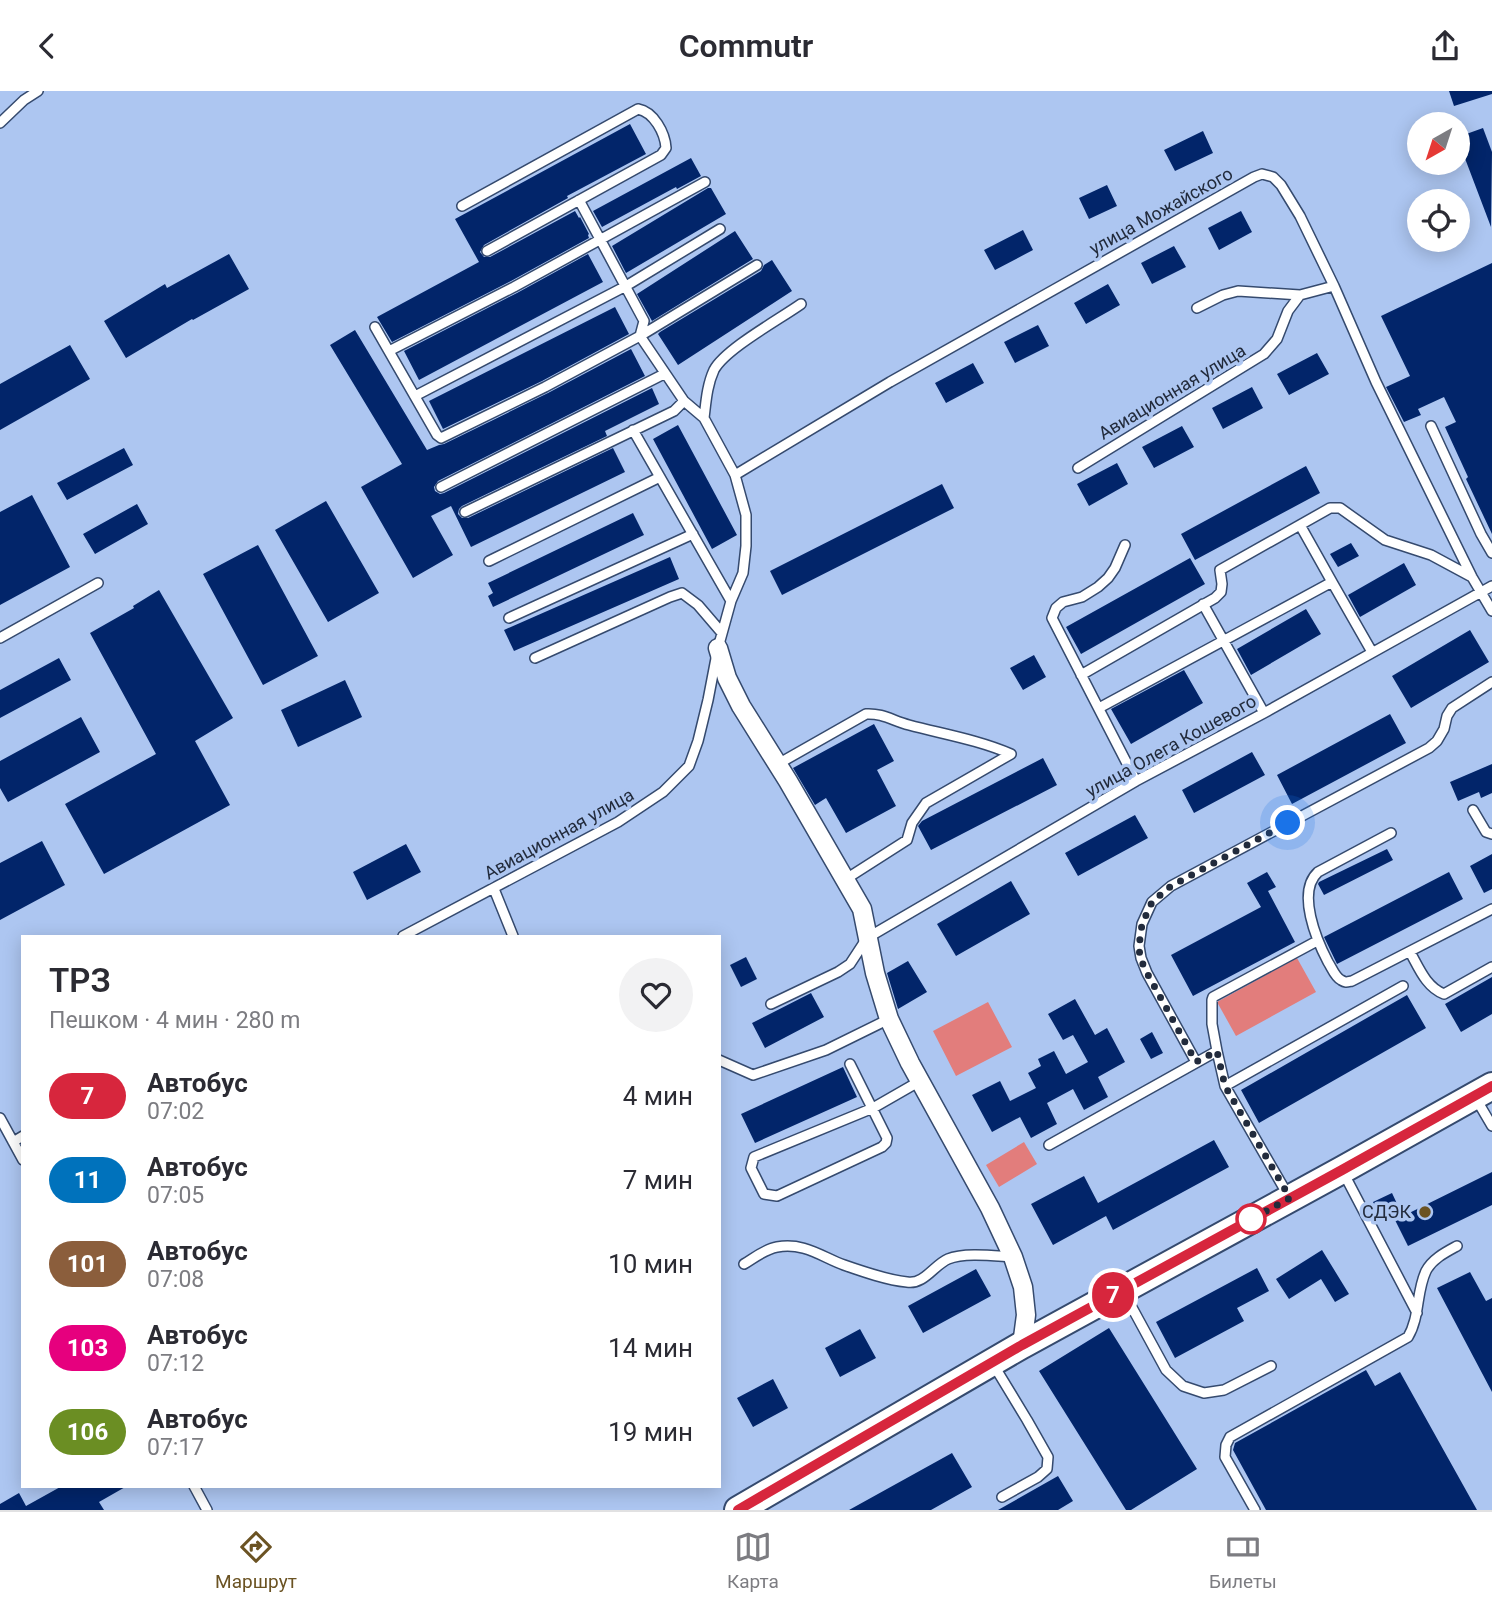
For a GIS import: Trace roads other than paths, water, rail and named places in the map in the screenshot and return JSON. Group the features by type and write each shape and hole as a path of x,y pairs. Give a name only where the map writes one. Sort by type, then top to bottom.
{"main road":[{"path":"738,1510 1022,1345 1483,1091"}],"street":[{"path":"720,640 727,678 741,706 862,909 874,973 890,1019 1013,1257 1023,1287 1026,1315 1022,1345"}],"lane":[{"path":"0,123 24,100 38,91"},
{"path":"462,206 638,109 645,111 656,122 666,138 666,148 661,155 487,250"},
{"name":"улица Можайского","path":"735,475 890,382 1262,174 1273,177 1281,185 1300,216 1376,382 1472,577 1492,611"},
{"path":"389,351 514,287 705,182"},
{"path":"579,200 644,321 640,335 684,401 704,418"},
{"path":"415,396 626,286 720,229"},
{"path":"375,327 437,435 441,437 545,387 640,335 757,265"},
{"path":"1197,308 1238,291 1300,295 1334,286"},
{"name":"Авиационная улица","path":"1078,468 1264,354 1277,338 1288,311 1300,295"},
{"path":"704,418 710,382 715,368 725,355 802,304"},
{"path":"441,487 664,374"},
{"path":"465,512 674,411 684,401"},
{"name":"Авиационная улица","path":"404,935 618,822 663,792 689,767 698,741 720,640 731,601 743,573 746,546 746,515 735,475 704,418"},
{"path":"1431,426 1492,553"},
{"path":"634,430 731,601"},
{"path":"489,561 660,477"},
{"path":"1081,675 1221,592 1220,570 1330,508 1339,508 1385,540 1431,555 1472,577"},
{"path":"1300,525 1372,652"},
{"path":"509,618 693,534"},
{"path":"1125,545 1108,578 1082,597 1063,602 1056,608 1052,618 1136,781"},
{"path":"1099,708 1332,582"},
{"path":"0,638 98,583"},
{"name":"улица Олега Кошевого","path":"867,938 1136,781 1492,586"},
{"path":"535,658 682,593 698,605 720,640"},
{"path":"1203,604 1264,713"},
{"path":"1196,1062 1140,958 1142,924 1152,902 1171,886 1429,748 1444,729 1452,708 1492,682"},
{"path":"778,764 866,714 878,713 899,722 995,747 1011,754 926,803 912,823 907,840 846,879"},
{"path":"1473,810 1486,832 1492,834"},
{"path":"1391,833 1314,876 1308,899 1317,940 1340,980 1352,981 1492,909"},
{"path":"494,889 513,935"},
{"path":"771,1004 850,964 867,938"},
{"path":"1290,1198 1225,1086 1213,1024 1213,997 1317,940"},
{"path":"1410,951 1427,982 1435,991 1444,994 1492,967"},
{"path":"1225,1086 1404,986"},
{"path":"721,1061 753,1075 826,1050 890,1019"},
{"path":"1049,1145 1217,1051"},
{"path":"850,1065 873,1108 887,1138 882,1147 777,1196 765,1194 751,1168 754,1157 873,1108 920,1081"},
{"path":"1483,1091 1492,1126"},
{"path":"0,1118 21,1156"},
{"path":"13,1142 21,1137"},
{"path":"1342,1170 1417,1313"},
{"path":"744,1264 768,1249 779,1246 801,1248 818,1252 842,1264 908,1283 916,1282 947,1259 961,1255 1013,1257"},
{"path":"1255,1510 1225,1457 1230,1437 1408,1337 1417,1313 1427,1269 1440,1255 1457,1246"},
{"path":"1122,1290 1166,1370 1183,1386 1204,1393 1224,1390 1271,1366"},
{"path":"992,1363 1048,1457 1047,1469 1038,1477 1002,1497"},
{"path":"195,1488 207,1510"}],"place":[{"name":"СДЭК","path":"1425,1212"}]}
